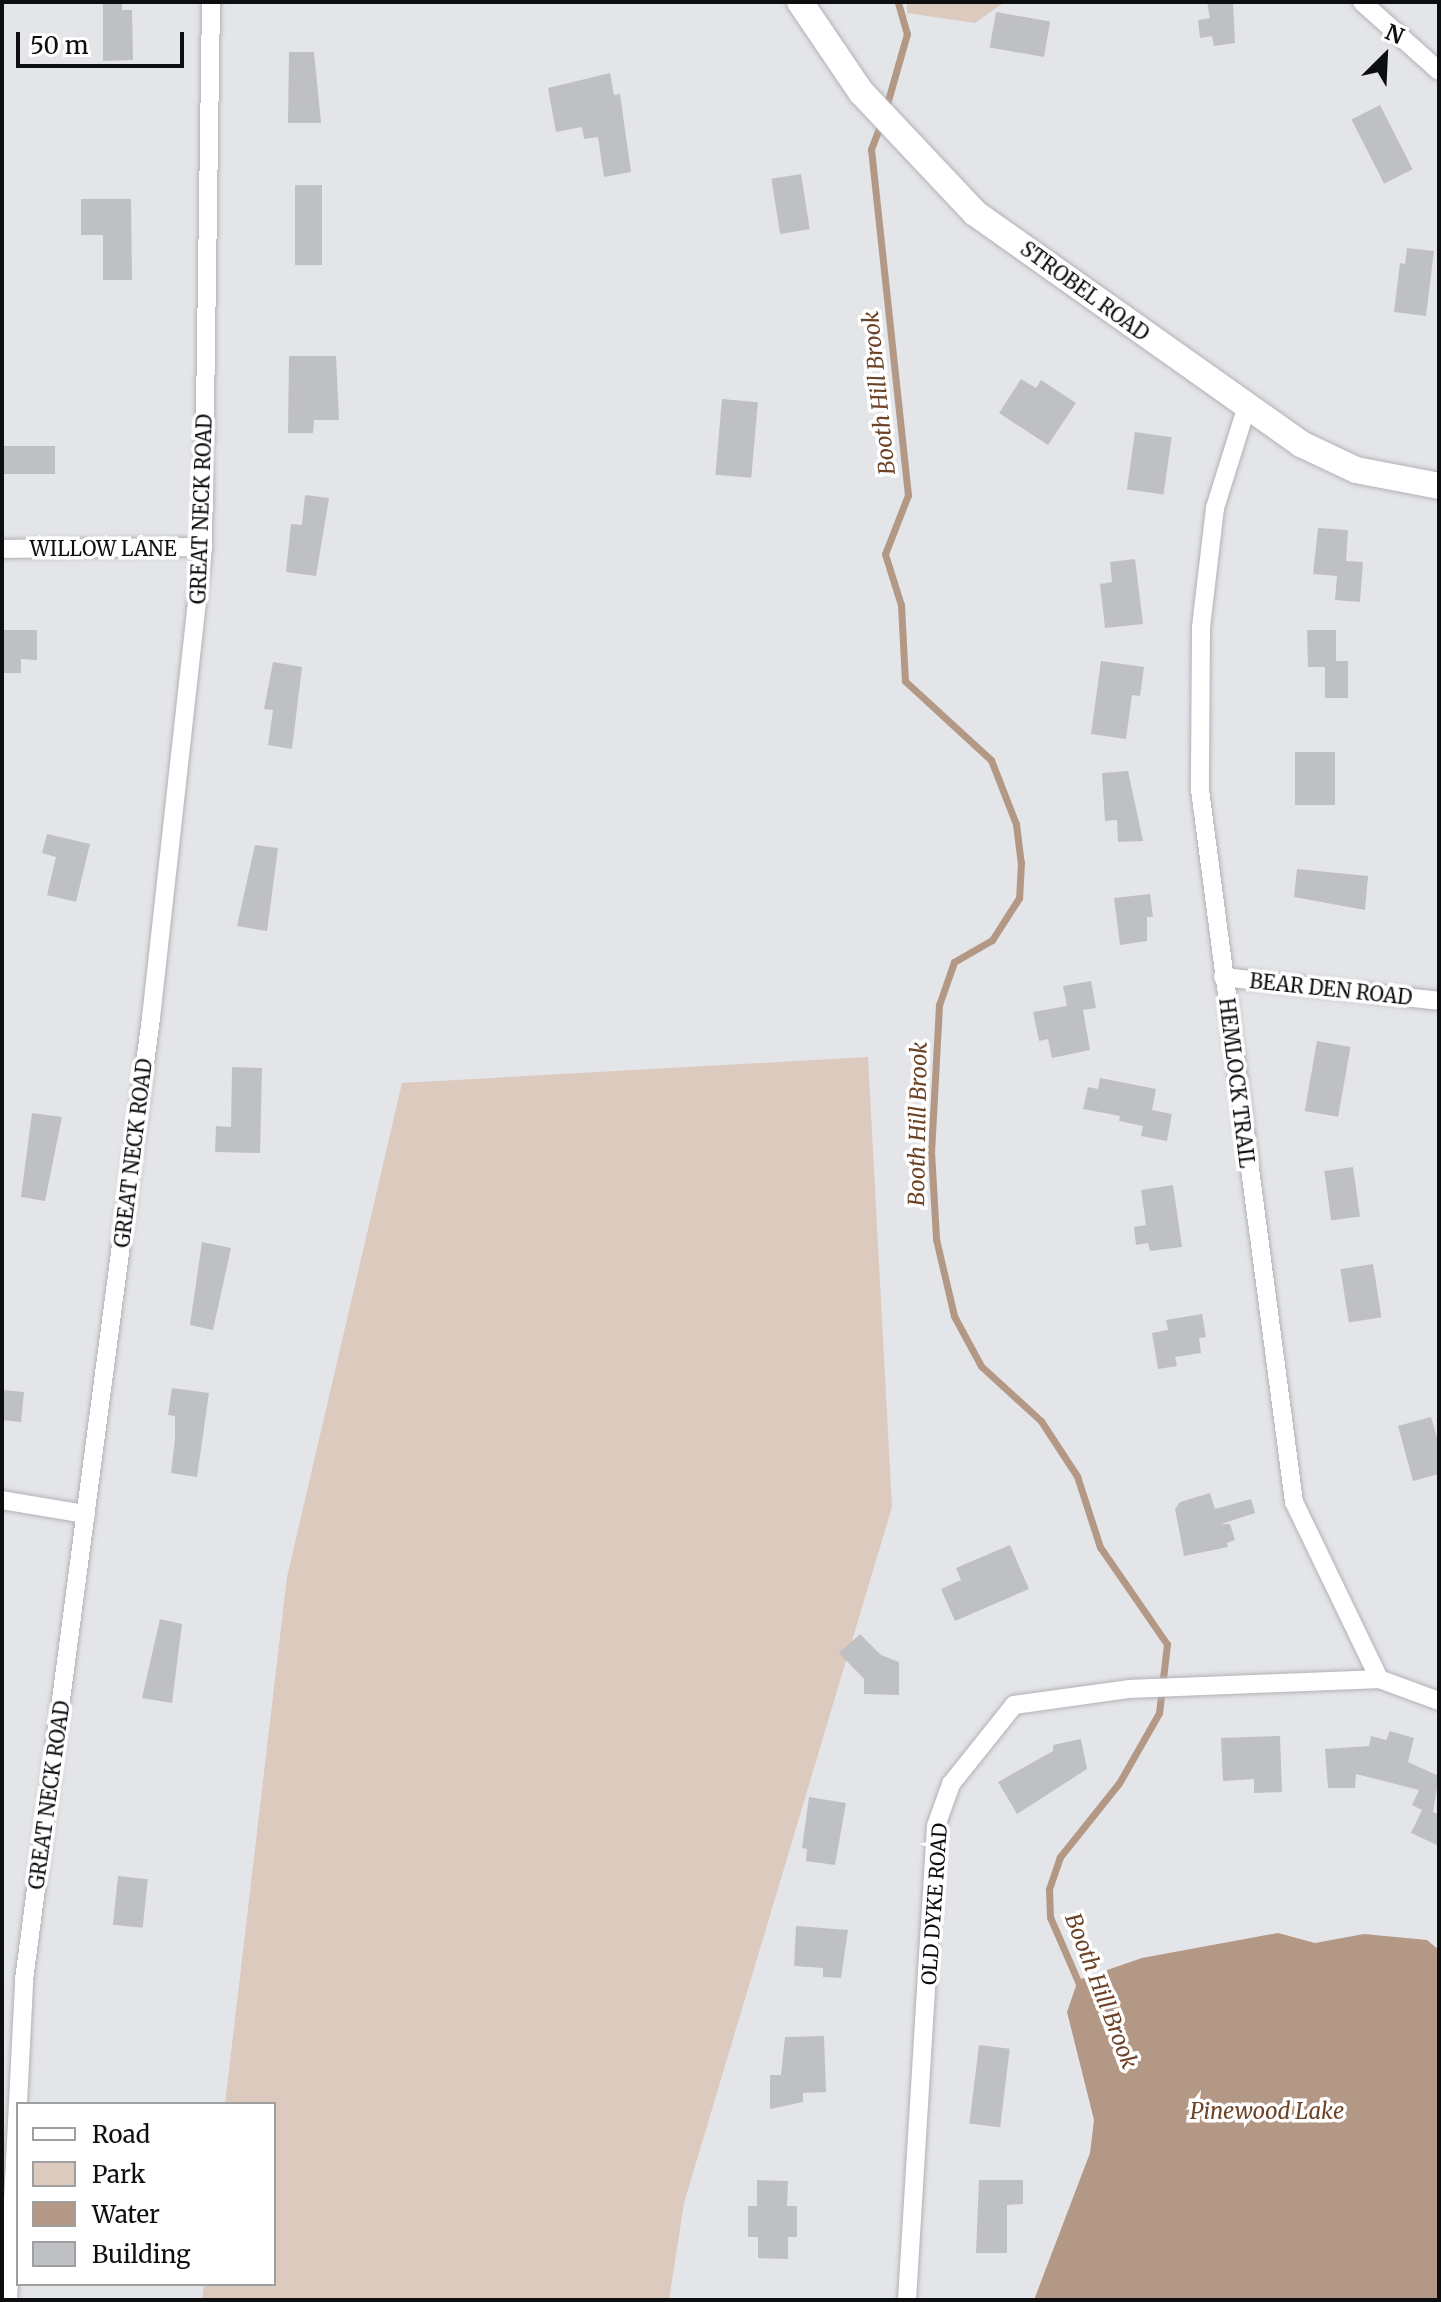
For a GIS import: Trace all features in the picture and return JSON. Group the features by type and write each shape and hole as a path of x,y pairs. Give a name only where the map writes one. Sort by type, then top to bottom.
{"street":[{"name":"GREAT NECK ROAD","path":"18,2102 24,1980 184,743 203,547 211,2"},
{"name":"STROBEL ROAD","path":"800,2 861,92 975,213 1246,409 1301,444 1356,470 1439,486"},
{"path":"1362,2 1439,71"},
{"name":"HEMLOCK TRAIL","path":"1246,409 1215,508 1201,628 1200,790 1294,1502 1379,1679"},
{"name":"WILLOW LANE","path":"2,549 203,547"},
{"name":"BEAR DEN ROAD","path":"1223,977 1439,1001"},
{"path":"2,1500 86,1514"},
{"path":"1379,1679 1439,1701"},
{"name":"OLD DYKE ROAD","path":"907,2300 936,1826 951,1784 1014,1705 1130,1689 1195,1689 1379,1679"},
{"name":"GREAT NECK ROAD","path":"8,2300 16,2140"}],"green space":[{"path":"907,2 1005,2 975,23 907,13"},
{"path":"868,1057 892,1507 684,2203 669,2300 202,2300 204,2286 276,2286 276,2102 225,2102 287,1577 402,1083"}],"water":[{"name":"Pinewood Lake","path":"1278,1933 1315,1943 1364,1934 1427,1940 1439,1950 1439,2300 1034,2300 1090,2153 1094,2120 1067,2012 1078,1980 1142,1958"}],"building":[{"path":"103,2 122,2 122,10 132,10 133,60 103,61"},
{"path":"1207,2 1233,2 1235,43 1214,46 1212,36 1200,38 1198,20 1210,18"},
{"path":"996,12 1050,22 1044,57 990,47"},
{"path":"289,52 314,52 321,123 288,123"},
{"path":"610,73 614,95 620,94 631,172 604,177 598,137 584,139 582,127 556,132 548,88"},
{"path":"1380,105 1413,169 1384,184 1351,120"},
{"path":"801,174 810,229 780,234 771,179"},
{"path":"295,185 322,185 322,265 295,265"},
{"path":"81,199 131,199 132,280 103,280 103,235 81,235"},
{"path":"1407,248 1434,251 1426,316 1394,312 1400,263 1405,264"},
{"path":"289,356 336,356 339,420 314,420 313,433 288,433"},
{"path":"1021,379 1036,388 1041,380 1076,403 1048,445 999,413"},
{"path":"722,399 758,402 751,478 715,475"},
{"path":"1135,432 1172,437 1164,495 1127,489"},
{"path":"2,446 55,446 55,474 2,474"},
{"path":"305,495 329,498 316,576 286,572 291,524 302,525"},
{"path":"1318,528 1348,530 1346,561 1363,562 1360,602 1335,600 1337,576 1313,574"},
{"path":"1135,559 1143,624 1105,628 1100,584 1112,582 1110,562"},
{"path":"2,630 37,630 37,660 21,659 21,673 4,673"},
{"path":"1307,630 1336,630 1336,661 1348,661 1348,698 1325,698 1325,667 1308,667"},
{"path":"1101,661 1144,667 1140,696 1132,695 1126,739 1091,734"},
{"path":"273,662 302,667 292,749 268,745 273,710 264,709"},
{"path":"1295,752 1335,752 1335,805 1295,805"},
{"path":"1128,771 1143,841 1118,842 1117,820 1105,821 1102,773"},
{"path":"47,834 90,844 76,902 47,895 56,857 42,853"},
{"path":"255,845 278,848 267,931 237,926"},
{"path":"1297,869 1368,876 1365,910 1294,897"},
{"path":"1150,894 1153,917 1147,917 1147,941 1120,945 1114,898"},
{"path":"1091,981 1096,1008 1083,1010 1090,1050 1052,1058 1048,1039 1039,1041 1033,1012 1067,1006 1063,986"},
{"path":"1317,1041 1350,1047 1338,1117 1305,1111"},
{"path":"232,1067 262,1068 260,1153 215,1152 216,1126 231,1127"},
{"path":"1100,1078 1156,1089 1152,1110 1172,1114 1167,1141 1141,1136 1143,1126 1119,1121 1120,1116 1083,1109 1088,1087 1098,1089"},
{"path":"32,1113 62,1117 45,1201 21,1197"},
{"path":"1353,1167 1360,1217 1331,1221 1324,1171"},
{"path":"1173,1185 1182,1247 1150,1251 1148,1243 1136,1245 1134,1227 1146,1225 1141,1190"},
{"path":"202,1242 231,1248 213,1330 190,1325"},
{"path":"1373,1264 1381,1317 1349,1322 1340,1269"},
{"path":"1202,1314 1206,1337 1199,1338 1201,1353 1175,1357 1177,1366 1158,1369 1152,1333 1168,1330 1166,1320"},
{"path":"172,1388 209,1393 197,1477 171,1473 175,1416 168,1415"},
{"path":"2,1390 24,1392 21,1422 2,1420"},
{"path":"1431,1417 1439,1444 1439,1474 1413,1481 1398,1426"},
{"path":"1210,1493 1215,1509 1251,1499 1255,1513 1221,1524 1230,1524 1235,1540 1227,1543 1228,1547 1184,1556 1175,1509 1180,1502"},
{"path":"1010,1545 1029,1589 955,1621 941,1589 961,1580 956,1568"},
{"path":"160,1619 182,1624 172,1703 142,1698"},
{"path":"860,1634 881,1655 899,1662 899,1695 864,1694 864,1679 839,1653"},
{"path":"1390,1731 1414,1738 1408,1762 1439,1776 1433,1812 1439,1815 1439,1846 1411,1833 1422,1810 1412,1805 1419,1790 1356,1774 1355,1788 1328,1788 1325,1749 1369,1746 1371,1736 1386,1740"},
{"path":"1280,1736 1282,1792 1254,1793 1254,1779 1223,1781 1221,1738"},
{"path":"1081,1739 1087,1769 1017,1814 998,1782 1053,1751 1053,1745"},
{"path":"809,1797 846,1803 835,1865 806,1861 807,1849 802,1848"},
{"path":"118,1876 148,1879 143,1928 113,1925"},
{"path":"796,1926 848,1930 841,1978 823,1977 823,1968 794,1966"},
{"path":"824,2036 826,2092 803,2093 803,2102 770,2109 770,2075 781,2075 785,2037"},
{"path":"979,2045 1010,2049 1000,2127 969,2123"},
{"path":"757,2180 788,2181 787,2206 797,2206 797,2237 788,2237 788,2259 758,2258 758,2237 748,2237 748,2206 757,2206"},
{"path":"979,2180 1023,2180 1023,2204 1007,2205 1007,2253 976,2253"}],"waterway":[{"name":"Booth Hill Brook","path":"885,111 907,34 898,2"},
{"name":"Booth Hill Brook","path":"881,123 871,149 908,495 885,554 901,605 905,681 991,760 1016,824 1021,862 1019,898 992,940 954,962 939,1005 931,1151 936,1239 954,1316 981,1366 1041,1421 1077,1476 1100,1547 1167,1644 1159,1713 1119,1783 1060,1857 1049,1889 1050,1917 1080,1986"}]}
